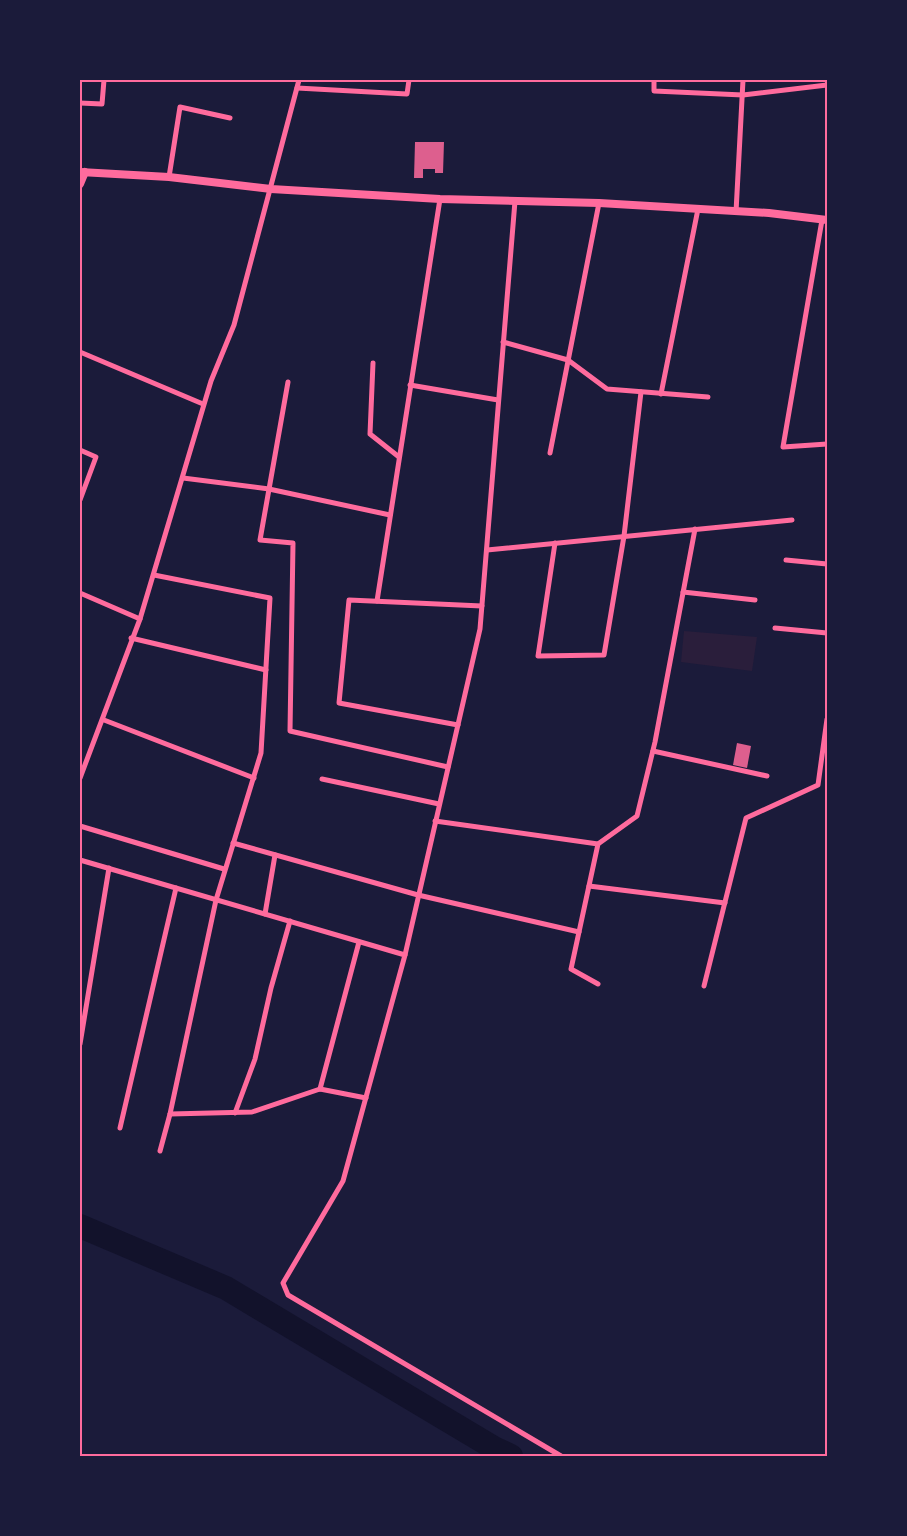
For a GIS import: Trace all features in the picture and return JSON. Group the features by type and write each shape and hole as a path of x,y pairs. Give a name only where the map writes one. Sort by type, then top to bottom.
{"street":[{"path":"80,103 102,104 104,80"},
{"path":"80,778 87,757 104,720 131,638 140,619 211,380 234,325 299,80"},
{"path":"297,88 407,94 409,80"},
{"path":"654,80 654,91 743,95 827,85"},
{"path":"736,212 743,80"},
{"path":"169,177 180,107 230,118"},
{"path":"80,184 82,172 169,177 271,189 440,199 599,203 769,213 824,220 783,447 827,444"},
{"path":"377,601 440,199"},
{"path":"515,201 480,629 405,955 343,1181 283,1283 288,1295 561,1456"},
{"path":"550,453 599,203"},
{"path":"661,394 698,209"},
{"path":"503,342 568,360 607,389 708,397"},
{"path":"80,352 204,404"},
{"path":"373,363 370,434 399,457"},
{"path":"288,382 260,540 293,542 290,730 448,767"},
{"path":"410,385 498,400"},
{"path":"555,543 538,656 604,655 624,536 641,392"},
{"path":"80,450 96,457 80,500"},
{"path":"183,478 269,489 390,515"},
{"path":"487,550 792,520"},
{"path":"598,984 571,969 598,844 637,816 653,751 694,529"},
{"path":"786,560 827,564"},
{"path":"154,575 270,598 261,753 216,900 170,1114 160,1151"},
{"path":"80,592 140,619"},
{"path":"683,592 755,600"},
{"path":"458,725 339,703 349,600 482,606"},
{"path":"775,628 827,633"},
{"path":"131,638 266,670"},
{"path":"704,986 746,818 818,785 827,719"},
{"path":"104,720 254,778"},
{"path":"653,751 768,776"},
{"path":"80,754 87,757"},
{"path":"322,778 439,804"},
{"path":"435,821 598,844"},
{"path":"80,826 224,869"},
{"path":"233,843 418,895 579,932"},
{"path":"265,914 275,855"},
{"path":"80,860 405,955"},
{"path":"80,1044 109,868"},
{"path":"589,886 724,904"},
{"path":"120,1128 176,888"},
{"path":"235,1113 255,1059 271,988 290,921"},
{"path":"320,1088 359,942"},
{"path":"170,1114 252,1112 320,1088 366,1098"}],"shaded area":[{"path":"684,631 757,637 752,671 681,662"}],"building":[{"path":"415,142 444,142 443,173 435,173 435,169 423,169 423,178 414,178"},
{"path":"737,743 751,746 747,768 733,765"}],"waterway":[{"path":"80,1226 226,1288 494,1448 511,1456"}]}
